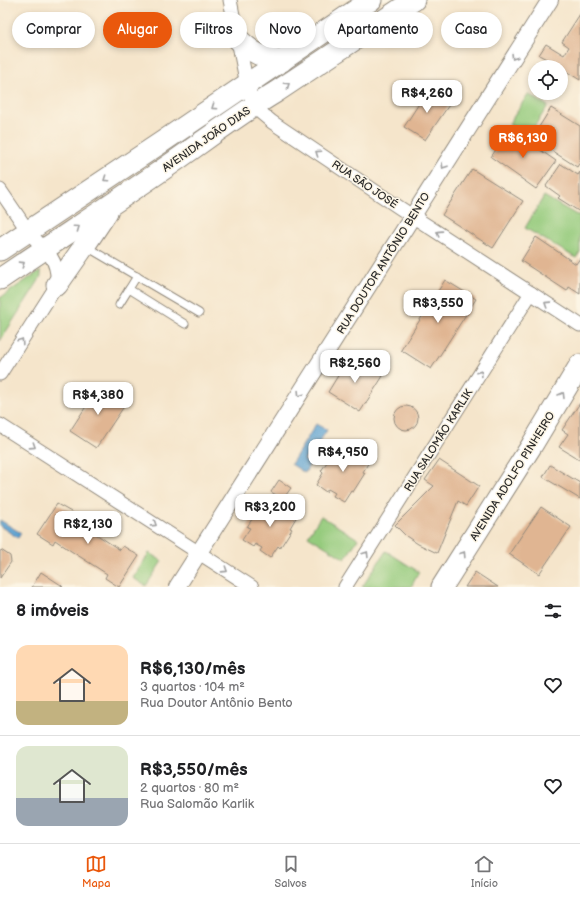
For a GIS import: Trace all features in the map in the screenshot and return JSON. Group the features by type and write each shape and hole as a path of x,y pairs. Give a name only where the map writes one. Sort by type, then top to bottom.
{"main road":[{"name":"AVENIDA JOÃO DIAS","path":"0,250 371,0"},
{"name":"AVENIDA JOÃO DIAS","path":"396,12 414,0"},
{"path":"247,47 256,54 282,60"},
{"name":"AVENIDA JOÃO DIAS","path":"0,279 168,166 254,105 342,48"},
{"path":"57,284 113,203"},
{"name":"AVENIDA ADOLFO PINHEIRO","path":"442,587 532,445 580,365"}],"street":[{"path":"230,0 232,12"},
{"path":"375,0 383,12"},
{"name":"RUA DOUTOR ANTÔNIO BENTO","path":"177,587 550,0"},
{"path":"240,48 247,85 254,105"},
{"name":"RUA SÃO JOSÉ","path":"254,105 272,122 580,325"},
{"path":"0,190 28,231 51,257 58,274 57,284 0,374"},
{"name":"RUA SALOMÃO KARLIK","path":"345,587 531,293"},
{"path":"0,425 252,587"}],"lane":[{"path":"85,245 199,313"},
{"path":"119,305 137,276"},
{"path":"129,289 185,324"}],"green space":[{"path":"528,94 528,100 538,100 548,106 528,136 509,124"},
{"path":"544,196 580,217 580,252 576,258 525,228"},
{"path":"41,270 41,276 38,282 0,341 0,298"},
{"path":"321,516 358,539 345,559 308,536"},
{"path":"386,551 419,572 411,587 362,587"},
{"path":"149,553 162,561 146,586 133,578"}],"water":[{"path":"316,424 327,430 318,444 315,442 304,460 310,464 305,473 291,464"},
{"path":"0,520 21,533 18,538 0,526"}],"building":[{"path":"580,14 580,80 568,72 568,60 548,60 539,55 546,44 564,55 569,47 562,42"},
{"path":"429,88 451,102 425,140 404,127"},
{"path":"551,108 580,126 580,162 577,167 532,138"},
{"path":"510,129 556,161 536,189 491,157"},
{"path":"561,164 578,175 580,172 580,212 558,198 560,196 546,186"},
{"path":"472,169 523,201 493,248 442,215"},
{"path":"536,237 576,264 580,258 580,294 569,287 567,291 521,261"},
{"path":"445,280 476,299 431,369 401,350"},
{"path":"350,356 383,376 360,412 328,392"},
{"path":"100,385 127,402 96,448 70,431"},
{"path":"580,403 580,460 559,447 568,434 562,430"},
{"path":"406,406 411,407 417,413 417,423 411,429 406,430 401,429 395,423 394,418 395,413 401,407"},
{"path":"343,443 353,449 351,452 358,457 360,454 370,460 363,472 365,473 353,492 351,491 344,502 333,496 335,493 328,489 326,492 316,485 323,473 321,471 333,453 335,454"},
{"path":"439,460 479,486 466,506 458,501 437,553 418,544 406,536 395,525 434,486 425,480"},
{"path":"550,465 580,483 580,499 543,477"},
{"path":"279,480 291,488 283,499 271,492"},
{"path":"269,498 280,505 278,508 285,512 287,509 297,516 290,528 292,529 280,548 278,546 270,558 260,551 262,548 255,544 253,547 242,540 250,528 247,527 259,508 261,510"},
{"path":"57,504 73,513 70,517 120,550 123,546 139,556 119,587 105,578 107,574 55,540 53,544 37,534"},
{"path":"541,507 571,527 539,574 509,554"},
{"path":"1,550 10,556 11,562 0,578 0,552"},
{"path":"41,572 61,585 63,587 32,587"},
{"path":"475,572 498,587 465,587"}]}
